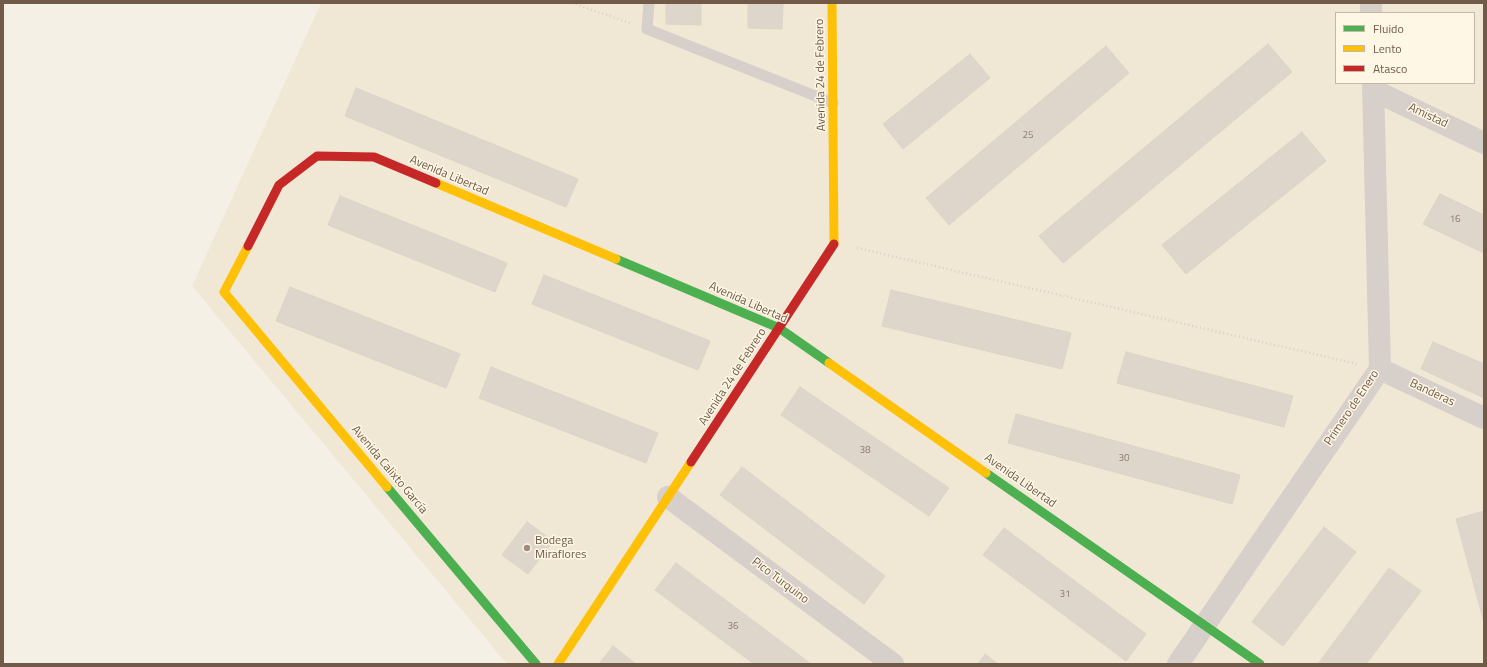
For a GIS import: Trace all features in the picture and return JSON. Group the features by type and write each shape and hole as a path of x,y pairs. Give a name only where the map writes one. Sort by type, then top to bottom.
{"street":[{"name":"Avenida 24 de Febrero","path":"558,664 835,243 832,3"},
{"name":"Amistad","path":"1373,87 1484,142"},
{"name":"Primero de Enero","path":"1178,664 1380,369 1373,87"},
{"name":"Avenida Libertad","path":"224,292 279,185 317,156 374,157 779,328 1260,664"},
{"name":"Avenida Calixto García","path":"224,292 536,664"},
{"name":"Banderas","path":"1380,369 1484,418"},
{"name":"Pico Turquino","path":"668,497 893,664"}],"lane":[{"path":"649,3 647,29 833,102"}],"path":[{"path":"572,3 647,29"},
{"path":"835,243 1380,369"}],"shaded area":[{"path":"321,3 1484,3 1484,664 507,664 192,286"}],"building":[{"path":"666,3 701,3 701,25 666,24"},
{"path":"748,3 783,3 782,29 748,28"},
{"path":"1268,44 1292,72 1063,263 1039,236"},
{"path":"1106,46 1129,73 949,225 926,198"},
{"path":"970,54 990,78 903,149 883,124"},
{"path":"356,88 578,179 566,207 345,116"},
{"path":"1302,132 1326,161 1186,274 1162,245"},
{"path":"1440,194 1484,215 1484,253 1423,224"},
{"path":"340,196 507,263 495,292 328,225"},
{"path":"544,275 710,341 698,370 532,304"},
{"path":"290,287 460,354 446,388 276,321"},
{"path":"891,290 1071,333 1062,369 882,326"},
{"path":"1433,342 1484,364 1484,398 1421,369"},
{"path":"1126,352 1293,396 1284,427 1117,383"},
{"path":"491,367 658,433 646,463 479,398"},
{"path":"800,387 949,488 929,516 781,415"},
{"path":"1016,414 1240,475 1232,504 1008,443"},
{"path":"742,467 885,576 864,604 720,495"},
{"path":"1484,511 1484,622 1456,519"},
{"name":"Bodega Miraflores","path":"527,522 553,541 528,574 502,555"},
{"path":"1324,527 1356,552 1283,646 1252,622"},
{"path":"1004,528 1146,634 1126,661 983,555"},
{"path":"676,563 811,664 754,664 655,590"},
{"path":"1389,568 1421,591 1366,664 1318,664"},
{"path":"613,646 636,664 599,664"},
{"path":"985,654 998,664 978,664"}],"traffic: fast":[{"path":"616,259 779,328 829,363"},
{"path":"986,473 1260,664"},
{"path":"387,487 536,664"}],"traffic: slow":[{"path":"832,3 834,244"},
{"path":"436,183 616,259"},
{"path":"248,246 224,292 387,487"},
{"path":"829,363 986,473"},
{"path":"558,664 691,462"}],"traffic: jam":[{"path":"248,246 279,185 317,156 374,157 436,183"},
{"path":"691,462 834,244"}],"place":[{"name":"Bodega Miraflores","path":"527,548"}]}
